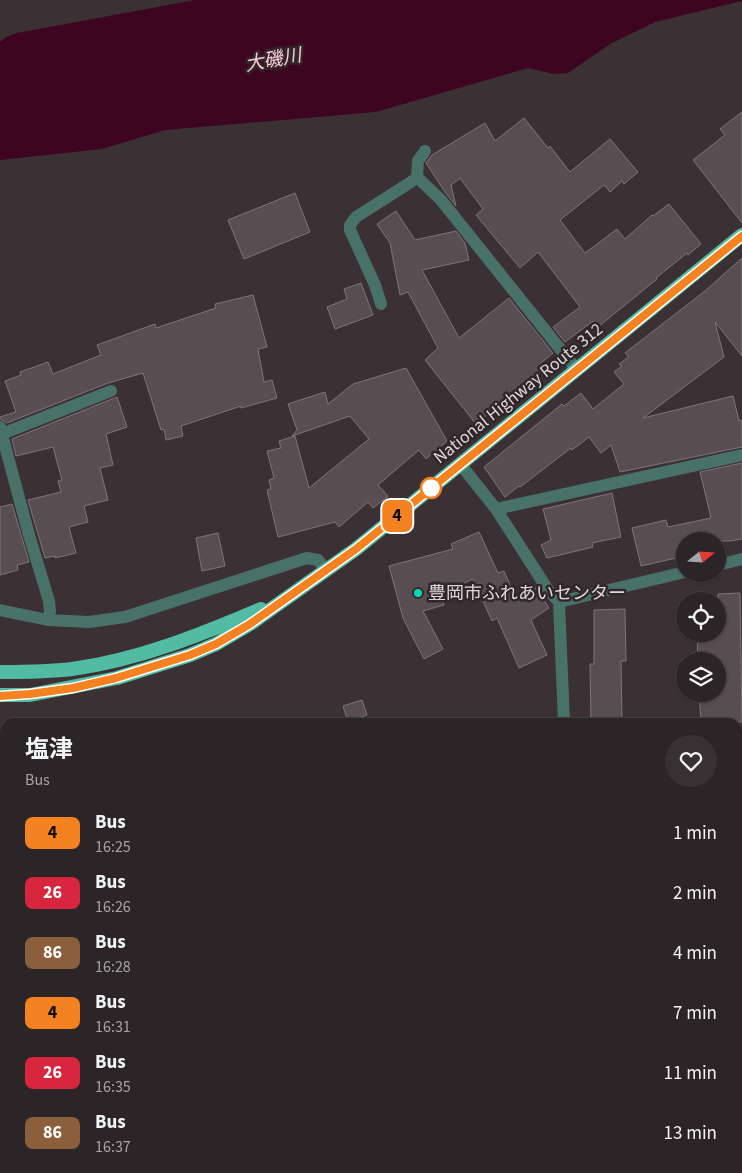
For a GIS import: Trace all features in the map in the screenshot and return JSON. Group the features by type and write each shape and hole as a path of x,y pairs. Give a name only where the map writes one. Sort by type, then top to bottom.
{"highway":[{"name":"National Highway Route 312","path":"0,696 73,688 116,678 190,655 216,644 250,624 356,549 742,236"},
{"name":"National Highway Route 312","path":"0,672 72,669 114,662 211,631 291,595"}],"street":[{"path":"380,304 375,285 350,230 350,225 356,217 417,177 418,162 424,151"},
{"path":"417,177 441,200 577,370"},
{"path":"48,620 50,611 49,601 1,431 111,392"},
{"path":"496,509 742,455"},
{"path":"460,464 496,509 548,590 559,602 564,718"},
{"path":"0,610 48,620 89,622 125,616 307,558 318,560 326,570"},
{"path":"726,563 742,559"},
{"path":"559,602 676,574"}],"water":[{"name":"大磯川","path":"195,0 742,1 655,22 610,44 568,73 554,74 528,68 376,112 165,130 102,149 0,160 0,42 6,37 17,33"}],"building":[{"path":"742,112 742,223 693,160 725,135 720,129"},
{"path":"524,118 548,148 550,146 570,172 610,139 638,172 624,184 622,181 610,192 604,185 560,220 585,253 617,229 625,239 652,215 669,204 701,244 688,255 687,253 598,327 593,321 565,342 553,327 580,307 538,252 520,268 476,215 483,209 460,178 451,185 456,206 426,163 432,155 485,123 495,141"},
{"path":"295,193 310,232 244,259 228,220"},
{"path":"396,211 415,240 456,231 465,243 469,260 422,270 459,338 509,298 553,353 541,363 545,368 476,424 425,360 438,348 408,292 400,295 390,243 377,224"},
{"path":"742,258 742,356 715,322 724,357 643,418 733,396 739,421 742,420 742,447 620,472 611,445 601,453 589,437 572,450 571,448 505,497 484,467 562,404 564,406 581,393 593,409 624,384 614,372 622,366 619,364 629,357 625,353 705,291"},
{"path":"361,283 373,315 335,329 327,307 347,299 344,289"},
{"path":"253,295 267,347 258,349 264,382 272,380 277,398 241,408 241,406 181,426 183,436 166,440 164,429 161,430 143,373 108,383 7,423 0,419 0,417 16,412 5,381 21,375 20,372 48,362 53,374 101,355 97,345 155,324 156,328 216,308 215,304"},
{"path":"406,368 447,441 426,459 419,450 378,485 388,496 373,508 368,502 339,527 335,522 278,537 267,490 271,489 269,480 274,478 267,451 281,448 279,441 295,436 309,488 369,439 350,416 292,436 297,430 288,404 325,392 328,404 353,384"},
{"path":"117,397 127,427 106,434 113,465 100,468 108,500 84,506 88,522 69,527 76,553 55,558 55,556 45,558 28,500 61,492 58,481 62,480 53,447 16,456 12,439"},
{"path":"742,463 742,539 726,541 726,532 676,532 676,558 641,566 632,528 666,520 668,527 711,518 700,472"},
{"path":"612,493 621,537 592,543 593,547 547,558 541,545 551,540 543,509"},
{"path":"12,504 29,562 17,565 18,570 0,575 0,507"},
{"path":"479,532 498,573 504,571 516,599 535,587 549,608 531,620 547,655 519,668 497,618 492,621 473,579 441,594 444,605 423,611 443,649 424,659 403,618 389,566 453,549 451,544"},
{"path":"218,533 225,566 202,571 196,538"},
{"path":"740,593 742,718 701,718 700,702 726,702 726,652 698,652 697,642 726,642 726,594"},
{"path":"625,609 626,661 621,661 622,718 591,718 590,664 594,664 594,610"},
{"path":"362,700 367,715 359,718 347,718 343,706"}],"bus line":[{"name":"4","path":"0,696 73,688 116,678 190,655 216,644 250,624 356,549 742,236"}],"place":[{"name":"豊岡市ふれあいセンター","path":"418,593"}]}
